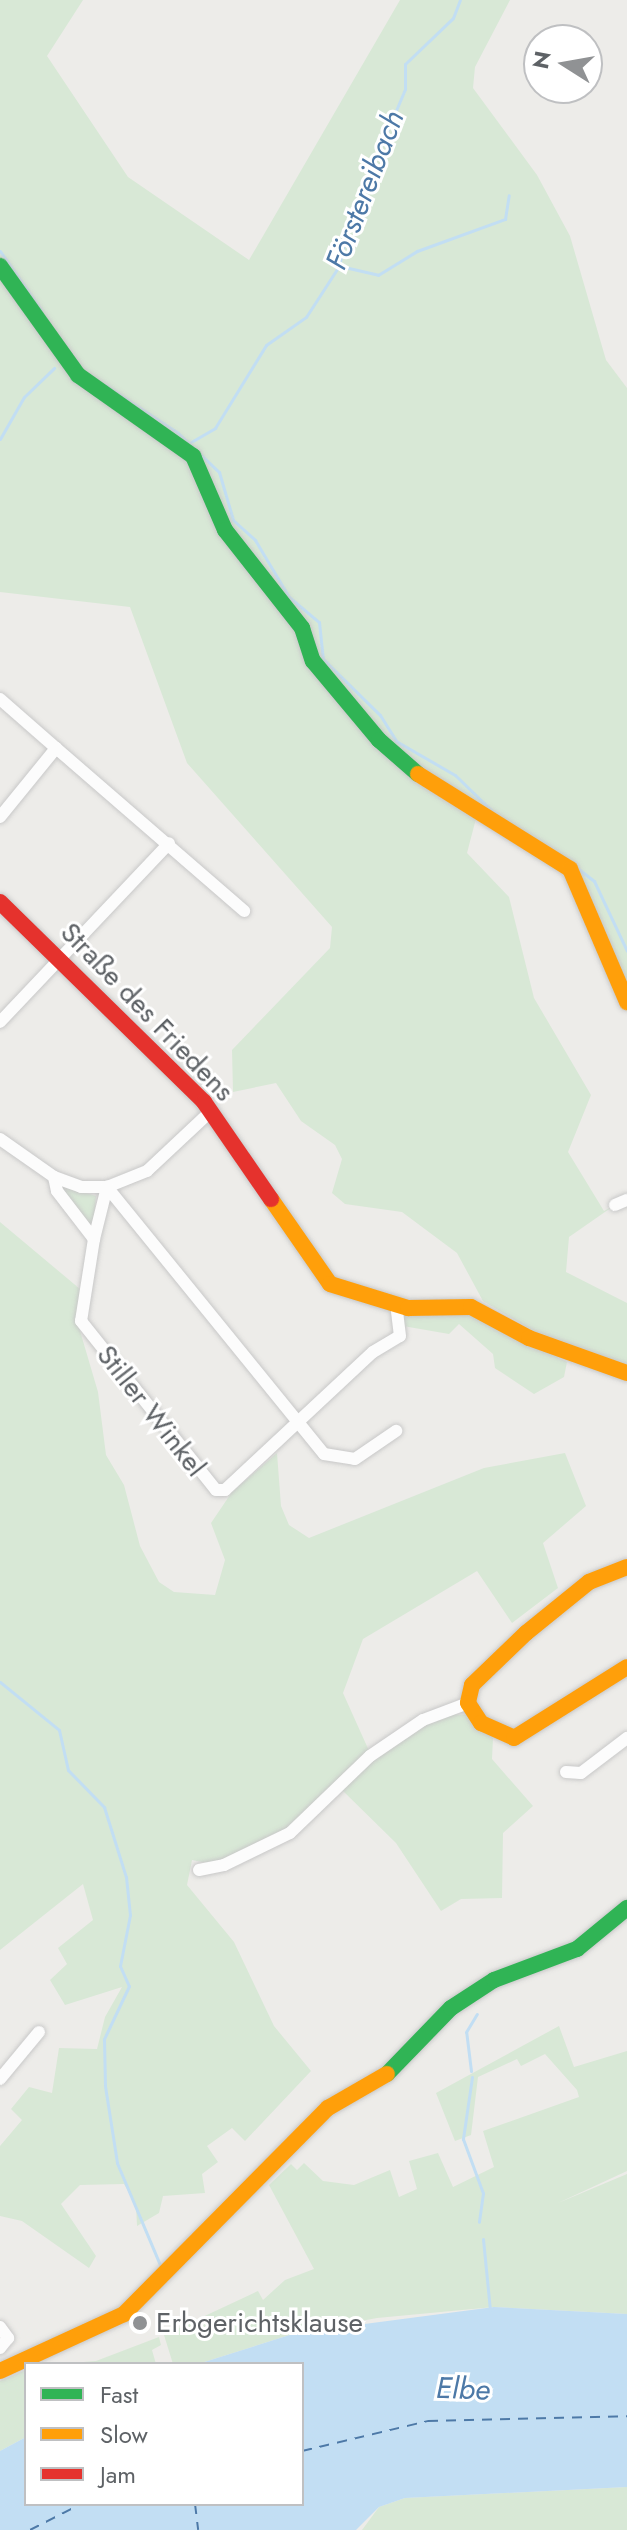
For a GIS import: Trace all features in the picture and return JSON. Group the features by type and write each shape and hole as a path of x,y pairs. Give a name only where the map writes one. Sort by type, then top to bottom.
{"street":[{"path":"0,266 78,375 193,456 225,530 302,628 313,661 379,740 409,768 570,869 627,1002"},
{"path":"0,699 244,911"},
{"path":"0,817 56,748"},
{"path":"0,1022 169,843"},
{"name":"Straße des Friedens","path":"0,902 61,957 211,1111 324,1279 347,1293 396,1305 471,1307 529,1338 627,1373"},
{"path":"0,1139 54,1177 107,1187 147,1171 211,1111"},
{"path":"54,1177 57,1191 94,1239"},
{"path":"94,1239 107,1187"},
{"path":"107,1187 184,1280 199,1290 207,1310 324,1454 346,1461 396,1431"},
{"name":"Stiller Winkel","path":"94,1239 81,1321 216,1490 225,1490 297,1423"},
{"path":"297,1423 373,1352 400,1336 396,1305"},
{"path":"288,1411 310,1410"},
{"path":"627,1567 589,1582 526,1633 472,1685 468,1703 481,1723 514,1738 627,1667"},
{"path":"199,1870 224,1865 290,1833 370,1756 423,1720 468,1703"},
{"path":"566,1772 581,1773 627,1738"},
{"path":"0,2371 124,2314 328,2108 396,2069 451,2008 494,1980 577,1949 627,1908"},
{"path":"0,2079 39,2032"},
{"path":"0,2327 8,2338 0,2348"}],"green space":[{"path":"0,0 83,0 47,56 128,177 249,260 400,0 510,0 475,67 473,88 537,175 570,236 606,360 627,388 627,1002 578,881 478,811 467,853 509,897 534,998 591,1095 568,1152 604,1211 615,1205 569,1237 566,1272 627,1303 627,1365 534,1331 483,1301 457,1253 402,1212 345,1204 332,1193 342,1159 335,1145 301,1121 276,1083 233,1092 232,1050 330,948 332,927 187,763 130,607 0,592"},
{"path":"60,1185 96,1196 93,1228 66,1201"},
{"path":"0,1222 80,1289 78,1324 98,1392 106,1455 124,1485 140,1546 159,1582 174,1592 215,1595 225,1560 211,1523 232,1492 277,1453 281,1506 289,1525 309,1538 484,1468 565,1453 586,1506 543,1543 558,1588 512,1623 477,1571 363,1639 343,1693 370,1753 343,1773 323,1803 266,1843 212,1864 192,1860 187,1885 234,1942 274,2026 311,2071 245,2141 232,2128 207,2146 218,2162 202,2174 205,2193 163,2196 159,2213 137,2226 136,2205 124,2184 80,2185 61,2204 96,2256 89,2268 22,2221 0,2216 0,2146 22,2120 11,2109 29,2087 52,2093 59,2048 97,2049 105,2017 122,1987 65,2005 50,1980 67,1964 58,1948 93,1920 83,1884 0,1950"},
{"path":"400,1312 467,1312 567,1362 564,1377 534,1394 495,1368 493,1354 459,1324 449,1334 403,1326"},
{"path":"446,1714 468,1715 493,1738 492,1759 533,1806 503,1833 502,1898 461,1899 441,1911 396,1843 342,1790 347,1778 424,1723"},
{"path":"559,2026 574,2067 627,2051 627,2171 558,2203 627,2174 627,2314 494,2307 377,2318 296,2333 204,2362 172,2362 164,2335 258,2291 263,2300 285,2280 314,2269 269,2185 291,2164 297,2170 304,2163 323,2181 354,2185 390,2170 399,2197 417,2189 409,2161 438,2153 453,2187 494,2167 483,2131 579,2097 577,2090 545,2054 521,2066 517,2059 478,2077 471,2135 455,2141 436,2093"},
{"path":"159,2337 161,2345 152,2350 155,2362 83,2362 96,2361"},
{"path":"24,2371 24,2438 0,2451 0,2381"},
{"path":"627,2487 627,2530 362,2530 379,2507 405,2498"}],"water":[{"name":"Elbe","path":"494,2307 627,2314 627,2487 405,2498 379,2507 356,2530 0,2530 0,2451 24,2438 24,2506 304,2506 304,2362 204,2362 296,2333"}],"waterway":[{"name":"Förstereibach","path":"191,442 215,428 266,345 306,317 339,266 349,221 361,211 367,179 405,89 405,64 453,18 460,0"},
{"path":"340,266 378,275 417,251 505,219 509,195"},
{"path":"0,251 41,310"},
{"path":"0,439 24,397 54,368"},
{"path":"105,385 178,433 219,472 233,520 255,540 289,597 319,622 323,659 380,715 396,741 455,775 492,811"},
{"path":"558,853 594,881 627,951"},
{"path":"0,1682 59,1730 68,1770 104,1807 126,1877 130,1915 120,1966 129,1986 104,2039 105,2086 117,2163 161,2267"},
{"path":"471,2071 466,2032 477,2014"},
{"path":"472,2077 463,2139 483,2193 479,2222"},
{"path":"483,2239 490,2310"},
{"path":"203,2318 219,2330"}],"ferry route":[{"path":"304,2451 428,2421 627,2416"},
{"path":"30,2530 77,2506"},
{"path":"195,2506 198,2530"}],"traffic: fast":[{"path":"0,266 78,375 193,456 225,530 302,628 313,661 379,740 418,774"},
{"path":"387,2074 451,2008 494,1980 577,1949 627,1908"}],"traffic: slow":[{"path":"418,774 570,869 627,1002"},
{"path":"271,1199 330,1284 408,1308 471,1307 529,1338 627,1373"},
{"path":"627,1567 589,1582 526,1633 472,1685 468,1703 481,1723 514,1738 627,1667"},
{"path":"0,2371 124,2314 328,2108 387,2074"}],"traffic: jam":[{"path":"0,902 204,1102 271,1199"}],"place":[{"name":"Erbgerichtsklause","path":"140,2323"}]}
